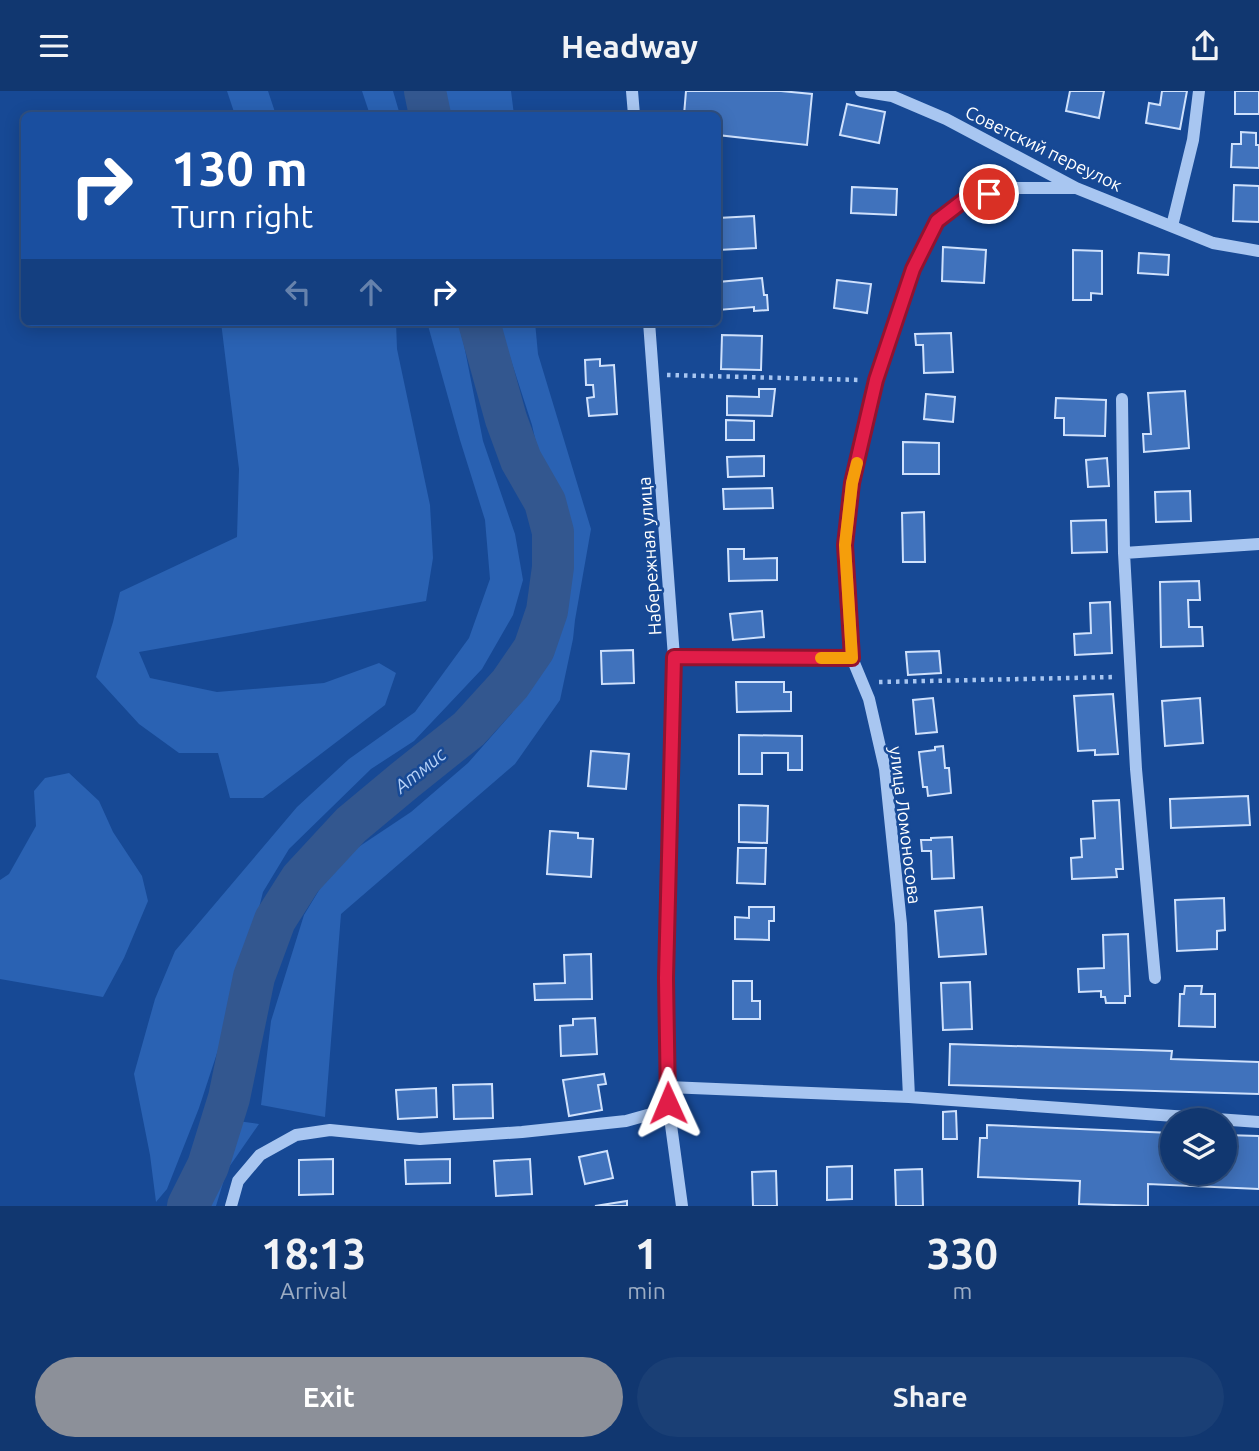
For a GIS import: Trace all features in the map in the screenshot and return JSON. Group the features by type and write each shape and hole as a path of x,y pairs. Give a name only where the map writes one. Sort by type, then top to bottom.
{"street":[{"path":"632,91 634,112"},
{"name":"Советский переулок","path":"861,91 892,96 946,119 1076,188 1213,243 1259,251"},
{"path":"1172,226 1193,140 1199,91"},
{"name":"улица Ломоносова","path":"909,1097 901,924 885,769 869,699 852,658 845,545 852,483 876,380 913,269 937,221 963,201 1015,188 1076,188"},
{"name":"Набережная улица","path":"649,326 674,657 666,978 668,1103 682,1206"},
{"path":"1122,399 1124,553 1130,677 1155,978"},
{"path":"1124,553 1259,544"},
{"path":"674,657 852,658"},
{"path":"668,1087 909,1097 1259,1122"},
{"path":"231,1206 238,1181 260,1155 296,1135 330,1131 420,1139 522,1132 626,1121 651,1114 668,1103"}],"path":[{"path":"653,374 876,380"},
{"path":"862,682 1130,677"}],"shaded area":[{"path":"227,91 268,91 275,112 234,112"},
{"path":"362,91 393,91 399,112 369,112"},
{"path":"437,91 511,91 514,112 441,112"},
{"path":"221,326 396,326 397,349 430,505 433,558 426,601 139,652 150,678 217,692 324,683 379,663 396,673 385,705 263,798 230,798 218,753 179,753 139,724 96,677 120,592 237,537 239,469"},
{"path":"428,326 459,326 483,441 515,534 523,580 513,615 482,669 414,741 371,769 289,849 263,892 240,983 199,1108 167,1189 156,1202 134,1074 155,999 175,951 297,807 349,759 415,712 469,638 490,579 485,520"},
{"path":"498,326 535,326 538,354 591,529 560,700 515,764 341,914 325,1117 261,1105 271,1021 304,915 321,887 354,850 411,812 468,763 512,713 541,650 553,611 560,567 563,511 543,474 532,425"},
{"path":"69,773 99,801 113,832 142,876 148,901 124,958 103,997 0,979 0,880 9,874 36,826 34,791 45,778"},
{"path":"230,1120 259,1124 227,1170 216,1206 197,1206 218,1156"}],"building":[{"path":"686,91 781,91 812,94 807,145 721,135 721,112 684,112"},
{"path":"1070,91 1104,91 1099,118 1066,111"},
{"path":"1162,91 1187,91 1180,129 1146,123 1149,103 1160,105"},
{"path":"1235,91 1259,91 1259,114 1235,114"},
{"path":"847,104 885,112 879,143 840,135"},
{"path":"1241,132 1256,133 1259,168 1231,167 1232,144 1241,144"},
{"path":"1234,185 1259,186 1259,222 1233,221"},
{"path":"852,187 897,189 896,215 851,213"},
{"path":"754,216 756,248 721,250 721,218"},
{"path":"943,247 986,250 984,283 942,281"},
{"path":"1073,250 1102,251 1102,294 1091,293 1091,300 1073,300"},
{"path":"1139,253 1169,255 1168,275 1138,273"},
{"path":"762,278 768,310 754,311 754,307 721,310 721,282"},
{"path":"837,280 871,284 867,313 834,308"},
{"path":"951,333 953,372 924,373 923,345 916,345 915,334"},
{"path":"722,335 762,336 761,370 721,369"},
{"path":"600,359 600,366 614,365 617,414 589,416 587,398 594,397 593,385 586,385 585,360"},
{"path":"759,389 775,389 772,416 727,415 727,396 759,397"},
{"path":"1185,391 1189,448 1144,452 1143,434 1151,434 1148,393"},
{"path":"926,394 955,397 953,422 924,419"},
{"path":"1056,398 1106,400 1105,436 1064,435 1064,418 1055,418"},
{"path":"726,420 754,421 754,440 726,440"},
{"path":"903,442 939,443 939,474 903,474"},
{"path":"764,456 764,476 728,477 727,457"},
{"path":"1107,458 1109,486 1088,487 1086,460"},
{"path":"772,488 773,508 724,509 723,489"},
{"path":"1190,491 1191,521 1156,522 1155,492"},
{"path":"924,512 925,562 903,562 902,513"},
{"path":"1106,520 1107,552 1072,553 1071,521"},
{"path":"728,549 744,549 744,559 777,558 777,580 729,581"},
{"path":"1199,581 1200,600 1188,600 1189,627 1202,627 1203,646 1161,647 1160,582"},
{"path":"1110,602 1112,653 1075,655 1074,634 1091,633 1090,603"},
{"path":"762,611 764,637 733,640 730,614"},
{"path":"633,650 634,683 602,684 601,651"},
{"path":"939,651 941,673 908,675 906,652"},
{"path":"736,682 784,682 784,692 791,692 791,711 737,712"},
{"path":"1113,694 1118,754 1095,755 1095,750 1078,751 1074,696"},
{"path":"933,698 937,732 916,734 913,700"},
{"path":"1200,698 1203,743 1165,746 1162,701"},
{"path":"739,735 802,736 802,770 788,770 788,753 762,753 762,774 739,774"},
{"path":"943,746 945,768 949,768 951,793 928,796 927,787 923,787 919,752"},
{"path":"591,751 629,754 626,789 588,786"},
{"path":"1248,796 1250,825 1171,828 1170,799"},
{"path":"1119,800 1123,869 1116,869 1117,877 1072,879 1071,858 1082,857 1081,839 1095,838 1093,801"},
{"path":"739,805 768,806 767,843 739,842"},
{"path":"550,831 578,833 578,838 593,839 591,877 547,874"},
{"path":"952,837 954,878 932,879 931,851 922,851 921,840"},
{"path":"738,848 766,848 765,884 737,883"},
{"path":"1224,898 1225,930 1217,931 1217,949 1177,951 1175,900"},
{"path":"749,907 774,907 774,921 769,921 769,940 735,939 735,917 749,918"},
{"path":"982,907 986,954 939,957 935,911"},
{"path":"1128,934 1130,996 1125,996 1125,1003 1106,1003 1105,997 1101,997 1101,991 1079,992 1078,969 1104,968 1103,935"},
{"path":"591,954 592,999 535,1000 534,984 565,983 564,955"},
{"path":"733,981 752,981 752,1001 760,1001 760,1019 733,1019"},
{"path":"970,982 972,1029 943,1030 941,983"},
{"path":"1185,986 1202,986 1201,994 1215,994 1215,1027 1179,1026 1180,994 1184,994"},
{"path":"595,1018 597,1054 561,1056 560,1026 573,1025 573,1019"},
{"path":"950,1044 1172,1051 1171,1059 1259,1062 1259,1094 949,1085"},
{"path":"604,1074 606,1084 598,1085 602,1110 569,1116 563,1080"},
{"path":"492,1084 493,1118 454,1119 453,1085"},
{"path":"436,1088 437,1117 398,1119 396,1090"},
{"path":"956,1111 957,1139 943,1139 943,1112"},
{"path":"987,1125 1160,1132 1160,1185 1148,1184 1148,1206 1079,1204 1080,1181 978,1177 980,1138 987,1138"},
{"path":"1237,1135 1259,1136 1259,1189 1170,1185 1237,1185"},
{"path":"607,1151 613,1178 585,1184 579,1157"},
{"path":"333,1159 333,1194 299,1195 299,1160"},
{"path":"450,1159 450,1183 406,1184 405,1160"},
{"path":"530,1159 532,1194 496,1196 494,1161"},
{"path":"852,1166 852,1199 827,1200 827,1167"},
{"path":"922,1169 923,1206 896,1206 895,1170"},
{"path":"776,1171 777,1206 753,1206 752,1172"},
{"path":"627,1201 627,1206 595,1206"}],"waterway":[{"name":"Атмис","path":"425,91 429,112"},
{"name":"Атмис","path":"188,1206 208,1166 229,1098 254,977 275,920 301,879 351,825 469,729 510,684 534,649 547,611 553,567 553,532 545,502 521,460 506,419 480,326"}],"slow traffic":[{"path":"821,658 852,658 845,545 857,463"}],"route":[{"path":"668,1103 666,978 674,657 852,658 845,545 852,483 876,380 913,269 937,221 963,201 989,194"}]}
